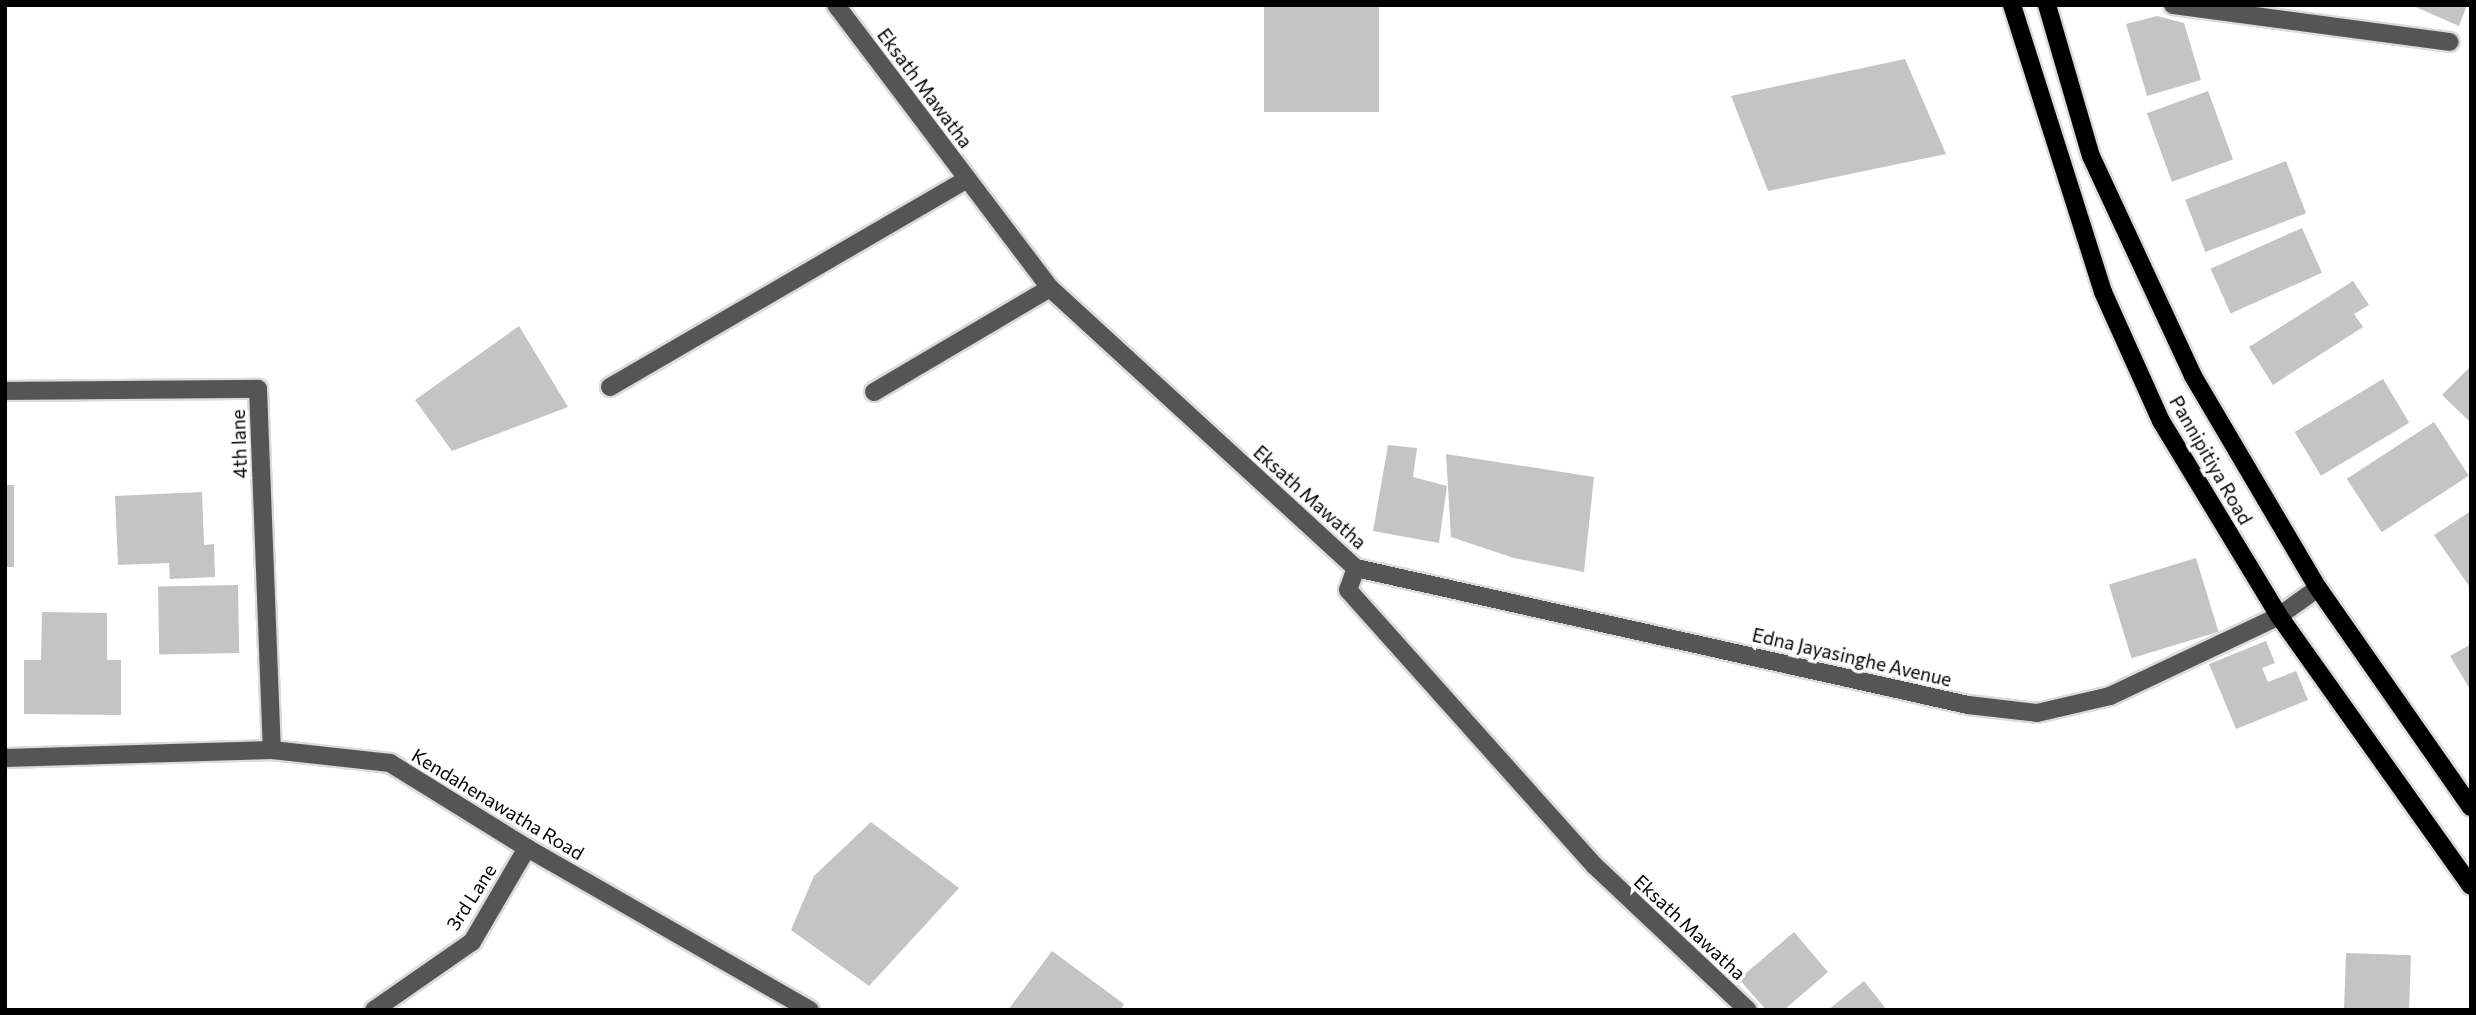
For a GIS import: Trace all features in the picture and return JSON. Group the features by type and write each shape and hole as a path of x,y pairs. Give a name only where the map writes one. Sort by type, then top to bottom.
{"main road":[{"name":"Pannipitiya Road","path":"2012,5 2103,292 2161,421 2279,616 2471,886"},
{"name":"Pannipitiya Road","path":"2047,5 2091,156 2193,376 2318,588 2471,807"}],"street":[{"name":"Eksath Mawatha","path":"836,5 1050,288 1356,568 1348,590 1595,866 1748,1010"},
{"path":"2173,5 2450,43"},
{"path":"610,387 967,179"},
{"path":"874,392 1050,288"},
{"name":"4th lane","path":"5,391 258,389 272,750"},
{"name":"Edna Jayasinghe Avenue","path":"1356,568 1968,705 2037,713 2110,695 2279,616 2318,588"},
{"name":"Kendahenawatha Road","path":"5,758 272,750 390,763 527,848 810,1010"},
{"name":"3rd Lane","path":"374,1010 472,942 527,848"}],"building":[{"path":"1264,5 1379,5 1379,112 1264,112"},
{"path":"2411,5 2467,5 2459,26"},
{"path":"2157,16 2184,23 2201,80 2147,96 2126,24"},
{"path":"1905,59 1946,154 1768,191 1731,96"},
{"path":"2208,91 2233,160 2172,182 2147,113"},
{"path":"2286,161 2306,213 2205,252 2185,200"},
{"path":"2302,228 2322,273 2231,313 2211,269"},
{"path":"2353,281 2369,305 2354,314 2363,327 2273,385 2249,347"},
{"path":"519,326 568,407 452,451 415,400"},
{"path":"2471,366 2471,423 2442,395"},
{"path":"2383,379 2409,423 2321,476 2295,432"},
{"path":"2434,422 2469,476 2382,532 2347,479"},
{"path":"1388,445 1417,448 1413,477 1447,486 1439,543 1373,531"},
{"path":"1446,454 1594,477 1584,572 1514,558 1451,537"},
{"path":"5,485 14,485 14,567 5,567"},
{"path":"202,492 204,545 214,544 215,577 170,579 169,563 118,565 115,496"},
{"path":"2471,511 2471,589 2434,535"},
{"path":"2196,558 2219,632 2131,658 2109,585"},
{"path":"238,585 239,653 159,654 158,586"},
{"path":"42,612 107,613 107,660 121,660 121,715 24,714 24,660 41,660"},
{"path":"2266,641 2275,663 2262,668 2268,682 2296,671 2308,700 2236,729 2209,664"},
{"path":"2471,644 2471,691 2450,656"},
{"path":"871,822 959,888 869,986 791,930 814,876"},
{"path":"1794,932 1828,972 1784,1010 1766,1010 1739,979"},
{"path":"1052,951 1124,1004 1121,1010 1008,1010"},
{"path":"2346,953 2411,955 2409,1010 2344,1010"},
{"path":"1864,981 1887,1010 1828,1010"}]}
